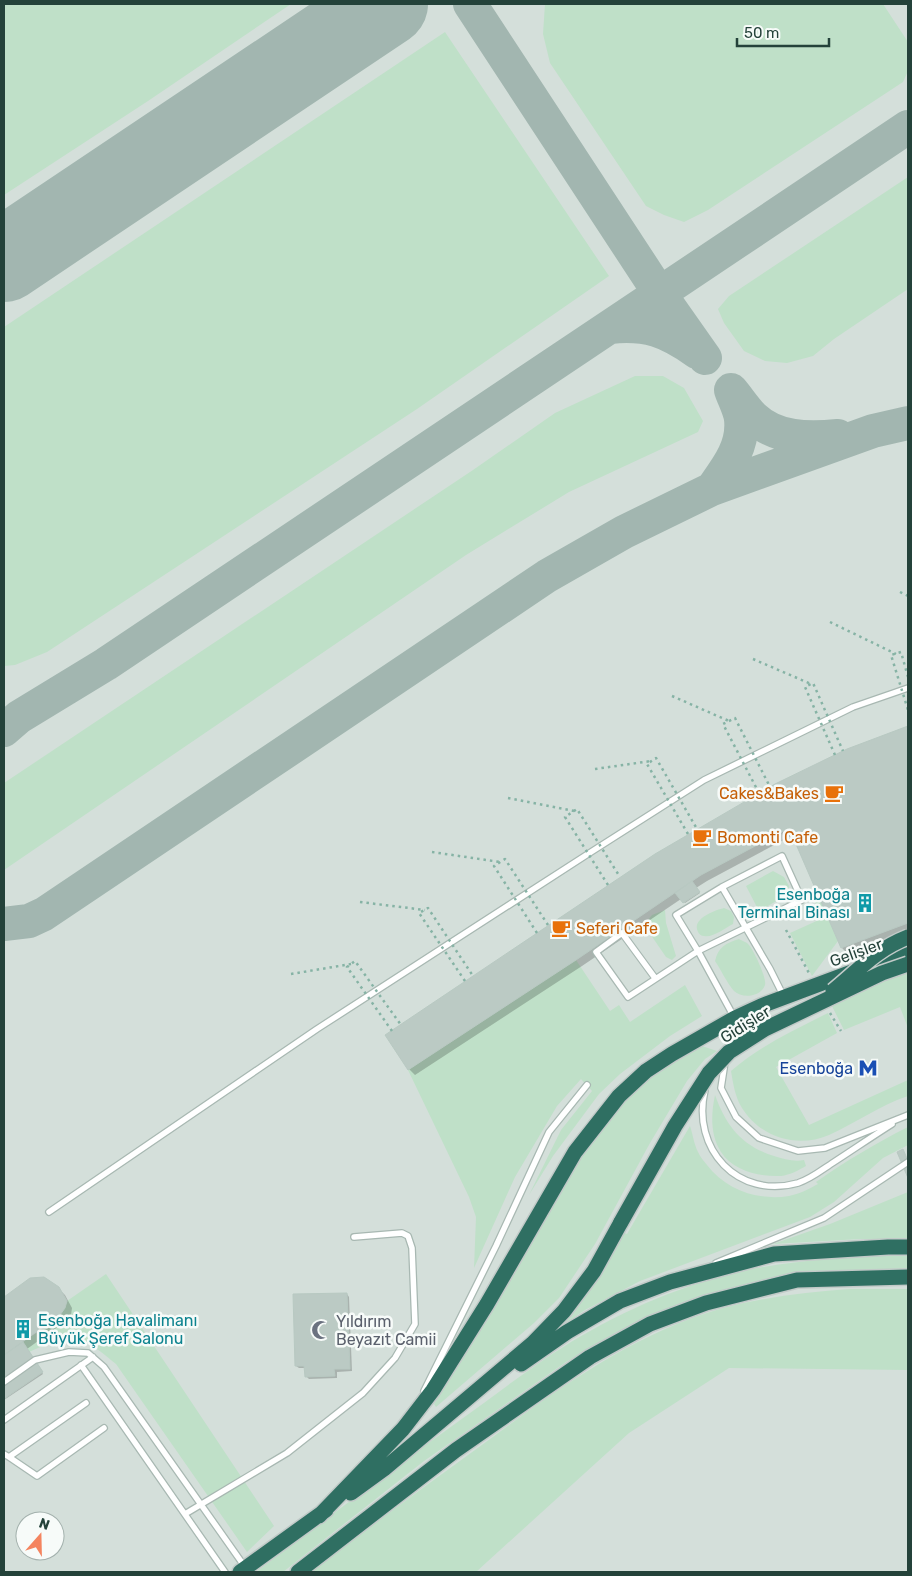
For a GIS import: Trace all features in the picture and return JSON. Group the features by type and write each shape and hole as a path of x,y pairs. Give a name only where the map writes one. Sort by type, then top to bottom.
{"highway":[{"path":"800,1013 834,990 871,957 891,944 908,937"},
{"name":"Gelişler","path":"319,1516 403,1429 433,1390 487,1304 553,1187 575,1152 598,1120 619,1096 646,1071 735,1018 784,997 908,951"},
{"name":"Gidişler","path":"449,1415 533,1343 564,1312 594,1271 676,1126 708,1074 729,1052 765,1029 882,973 908,964"},
{"path":"245,1571 384,1469 449,1415 567,1332 620,1301 670,1282 774,1254 908,1247"},
{"path":"298,1572 456,1450 590,1357 650,1324 706,1303 797,1280 908,1278"}],"lane":[{"path":"49,1212 317,1029 704,780 853,707 908,688"},
{"path":"655,978 622,933 596,952 628,997 698,951 802,900 782,856 722,887 676,915 698,951 735,1018"},
{"path":"722,887 784,997"},
{"path":"761,1006 725,1062 722,1088 736,1117 760,1138 798,1151 825,1148 906,1115"},
{"path":"708,1074 702,1099 701,1114 702,1126 711,1150 720,1162 732,1172 747,1180 763,1185 782,1186 799,1183 816,1174 906,1115"},
{"path":"403,1429 438,1364 549,1132 586,1085"},
{"path":"670,1282 824,1218 908,1162"},
{"path":"185,1514 286,1453 363,1393 395,1358 415,1324 412,1248 408,1236 402,1233 354,1237"},
{"path":"4,1382 35,1360 69,1352 88,1353 104,1367 201,1504 245,1571"},
{"path":"4,1420 93,1357"},
{"path":"81,1365 225,1572"},
{"path":"86,1403 6,1455 37,1476 104,1428"}],"path":[{"path":"900,592 908,596"},
{"path":"830,622 896,654"},
{"path":"908,676 901,652 891,655 908,710"},
{"path":"753,659 811,684 813,683 843,751"},
{"path":"811,684 805,687 835,755"},
{"path":"672,696 729,721"},
{"path":"758,793 723,724 735,718 770,787"},
{"path":"688,834 647,764 656,758 697,829"},
{"path":"595,769 651,761"},
{"path":"508,798 574,811 577,809 620,877"},
{"path":"574,811 565,817 608,885"},
{"path":"432,852 500,862"},
{"path":"537,933 494,866 505,859 548,925"},
{"path":"360,902 425,910 428,908 473,976"},
{"path":"425,910 419,914 465,981"},
{"path":"291,974 351,964 355,961 401,1025"},
{"path":"351,964 347,967 392,1031"}],"shaded area":[{"path":"4,4 908,4 908,1572 4,1572"}],"green space":[{"path":"4,4 291,4 148,101 4,195"},
{"path":"545,4 883,4 908,42 908,71 903,82 708,210 684,222 646,206 550,63 543,34"},
{"path":"445,32 609,276 417,409 47,652 15,665 4,666 4,327"},
{"path":"908,177 908,289 834,339 813,356 787,363 765,361 744,351 724,323 718,309 729,296"},
{"path":"635,376 663,376 684,388 703,421 698,432 569,492 466,555 4,870 4,783 473,470 555,413"},
{"path":"773,871 784,877 789,886 787,895 759,911 746,886"},
{"path":"819,897 838,941 812,976 790,933 821,919 815,902"},
{"path":"724,908 731,911 734,917 733,924 711,936 703,936 698,932 697,927 701,919 710,913"},
{"path":"665,910 666,923 676,956 672,960 666,957 644,925 652,915"},
{"path":"739,939 747,943 751,948 764,977 765,985 763,989 751,996 737,994 715,961 718,952 723,946"},
{"path":"576,960 610,1011 619,1005 630,1022 685,985 702,1016 670,1036 620,1074 599,1094 553,1156 529,1195 561,1130 592,1091 581,1079 557,1106 515,1177 474,1268 476,1217 469,1197 408,1070"},
{"path":"908,971 908,1028 900,1007 844,1030 831,1004"},
{"path":"828,1013 837,1033 776,1067 809,1125 908,1080 908,1096 888,1104 829,1135 817,1139 804,1141 780,1138 759,1126 742,1108 736,1095 731,1071 765,1046"},
{"path":"702,1046 717,1051 705,1059 687,1081 650,1143 595,1244 559,1298 534,1323 436,1407 434,1404 455,1371 580,1152 612,1113 654,1075"},
{"path":"715,1095 724,1116 744,1140 753,1147 774,1156 800,1161 804,1160 806,1166 788,1175 773,1176 748,1172 732,1164 721,1152 713,1132 712,1117"},
{"path":"690,1126 699,1154 715,1174 723,1181 744,1192 766,1197 789,1196 808,1189 818,1184 816,1182 850,1160 908,1127 908,1145 883,1158 834,1202 810,1217 640,1281 585,1310 554,1331 622,1232 627,1234"},
{"path":"908,1192 908,1239 860,1239 773,1244 830,1224"},
{"path":"884,1255 908,1255 908,1270 792,1276 738,1287 692,1300 653,1315 615,1333 566,1362 424,1461 283,1572 256,1572 532,1368 582,1336 624,1313 667,1294 733,1273 797,1262"},
{"path":"106,1274 274,1526 247,1552 116,1364 84,1341 76,1339 56,1341 29,1352 23,1342 55,1319 67,1301"},
{"path":"850,1289 908,1289 908,1370 729,1368 629,1433 476,1572 311,1572 562,1387 656,1333 689,1319 723,1308 786,1296"}],"building":[{"name":"Esenboğa Terminal Binası","path":"908,726 908,923 841,948 789,828 701,875 576,960 408,1070 385,1035 655,854 775,784 847,749"},
{"path":"692,881 700,892 683,903 675,893"},
{"path":"903,1149 908,1161 908,1178 897,1152"},
{"name":"Esenboğa Havalimanı Büyük Şeref Salonu","path":"44,1277 59,1287 67,1301 65,1308 60,1315 4,1355 4,1297 30,1278"},
{"name":"Yıldırım Beyazıt Camii","path":"347,1293 350,1369 334,1369 335,1376 305,1377 304,1366 295,1366 293,1294"},
{"path":"23,1342 43,1372 4,1399 4,1355"}],"taxiway":[{"path":"470,4 660,294 705,358"},
{"path":"4,730 19,717 106,664 908,127"},
{"path":"610,327 635,326 656,330 676,339 697,352"},
{"path":"712,489 733,457 740,439 741,419 731,390 753,417 772,430 793,436 838,436"},
{"path":"4,924 29,921 44,914 547,576 624,532 712,489 873,431 908,423"}],"runway":[{"path":"4,260 386,4"}],"place":[{"name":"Cakes&Bakes","path":"834,793"},
{"name":"Bomonti Cafe","path":"702,837"},
{"name":"Esenboğa Terminal Binası","path":"865,903"},
{"name":"Seferi Cafe","path":"561,928"},
{"name":"Esenboğa","path":"868,1068"},
{"name":"Esenboğa Havalimanı Büyük Şeref Salonu","path":"23,1329"},
{"name":"Yıldırım Beyazıt Camii","path":"321,1330"}]}
